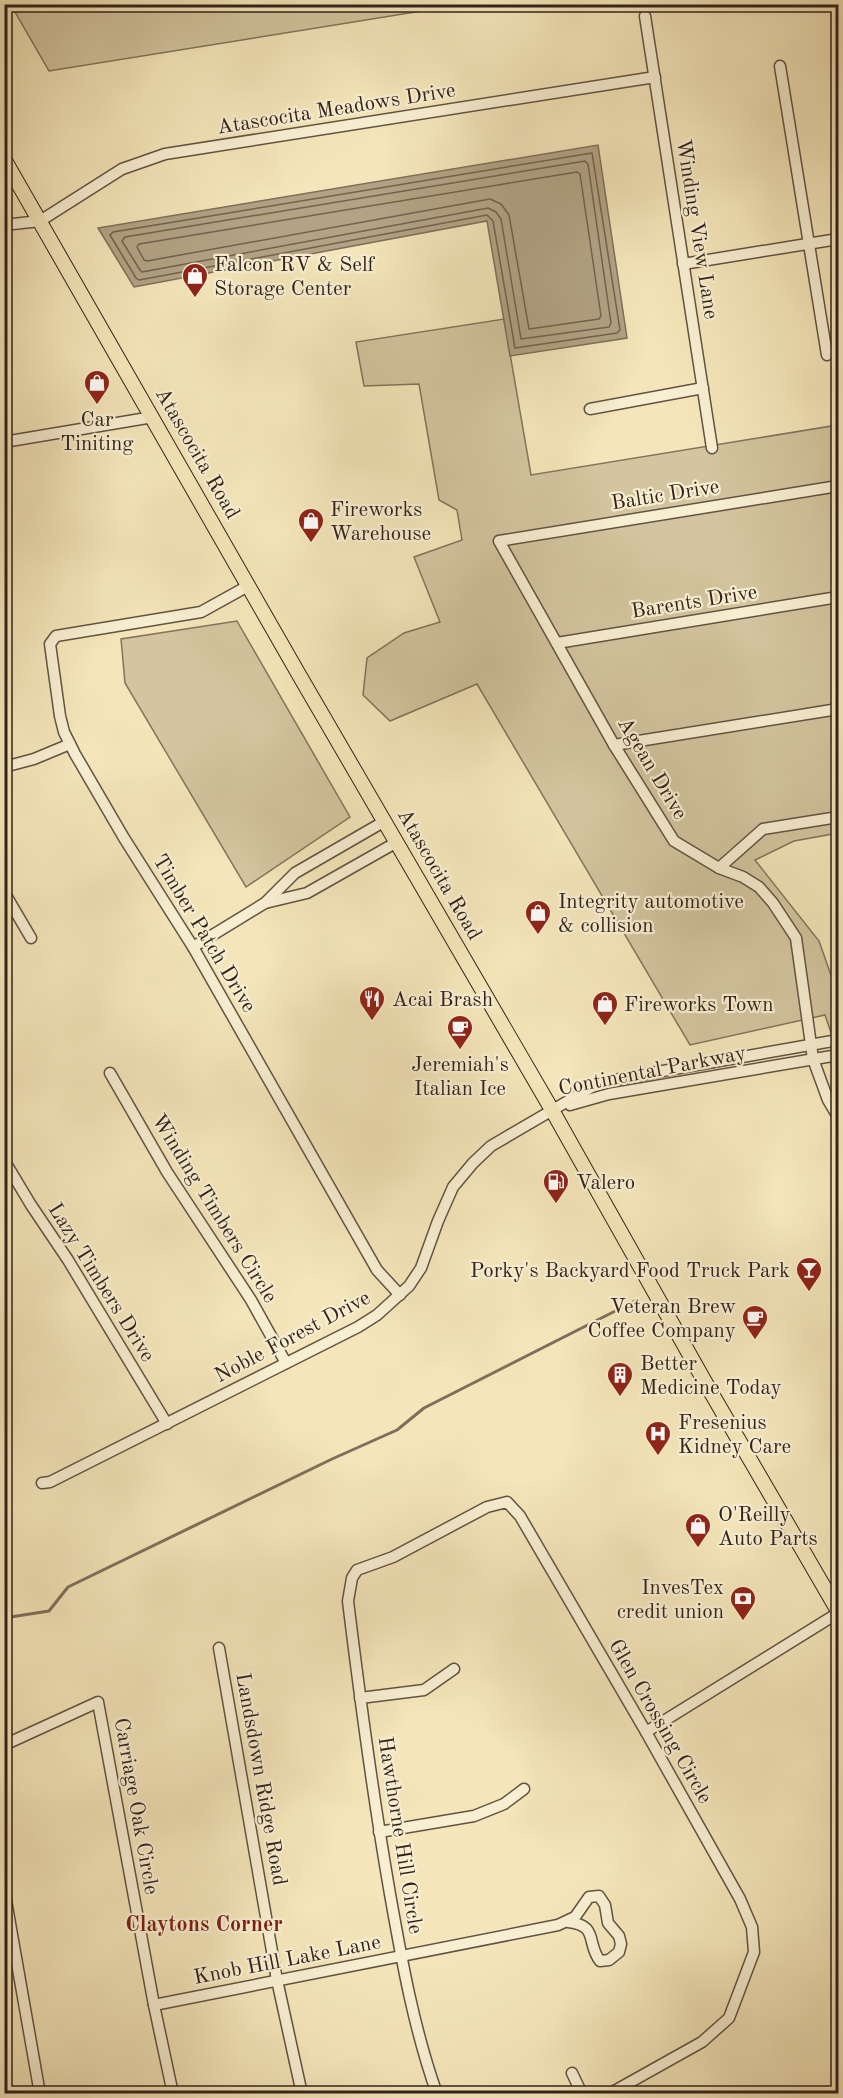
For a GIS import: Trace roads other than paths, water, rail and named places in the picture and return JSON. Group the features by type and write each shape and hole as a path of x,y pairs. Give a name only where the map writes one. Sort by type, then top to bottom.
{"main road":[{"name":"Atascocita Road","path":"4,159 552,1110 838,1612"}],"street":[{"name":"Winding View Lane","path":"645,16 712,448"},
{"path":"780,66 826,355"},
{"name":"Atascocita Meadows Drive","path":"40,221 122,169 165,154 655,77"},
{"path":"4,225 40,221"},
{"path":"683,264 838,239"},
{"path":"590,409 703,388"},
{"path":"4,442 153,417"},
{"name":"Baltic Drive","path":"499,541 838,486"},
{"name":"Agean Drive","path":"499,541 614,745 674,841 719,868 743,877 759,887 773,903 796,938 813,1059 828,1100 838,1117"},
{"name":"Timber Patch Drive","path":"248,586 201,612 56,636 50,644 60,717 70,744 124,838 194,947 377,1270 400,1295"},
{"name":"Barents Drive","path":"557,643 838,597"},
{"path":"614,745 838,709"},
{"path":"4,767 34,759 70,744"},
{"path":"719,868 763,829 838,817"},
{"path":"194,947 265,903 294,873 385,822"},
{"path":"265,903 307,892 397,842"},
{"path":"4,892 31,938"},
{"name":"Continental Parkway","path":"552,1110 592,1087 623,1078 838,1040"},
{"name":"Continental Parkway","path":"552,1110 609,1094 838,1055"},
{"name":"Winding Timbers Circle","path":"110,1074 167,1172 251,1300 286,1363"},
{"path":"592,1087 609,1094"},
{"name":"Noble Forest Drive","path":"42,1483 50,1482 167,1424 358,1327 377,1315 410,1286 421,1268 438,1221 460,1176 491,1146 552,1110"},
{"name":"Lazy Timbers Drive","path":"4,1160 68,1260 167,1424"},
{"name":"Glen Crossing Circle","path":"352,1578 357,1570 393,1557 487,1507 507,1502 520,1516 740,1899 752,1928 754,1952 729,2018 702,2042 609,2094"},
{"name":"Hawthorne Hill Circle","path":"352,1578 348,1601 379,1832 401,1956 423,2053 437,2094"},
{"path":"646,1732 838,1612"},
{"name":"Landsdown Ridge Road","path":"219,1648 277,1980 302,2094"},
{"path":"360,1698 424,1690 454,1669"},
{"name":"Carriage Oak Circle","path":"4,1745 98,1702 172,2094"},
{"path":"379,1832 474,1816 504,1804 524,1789"},
{"path":"4,1889 40,2094"},
{"path":"599,1896 605,1905 608,1923 619,1936 620,1953 609,1960 600,1961 595,1955 590,1931 579,1923 568,1922 575,1917 589,1897 599,1896"},
{"name":"Knob Hill Lake Lane","path":"154,2005 568,1922"},
{"path":"572,2073 582,2094"}],"water":[{"path":"598,145 627,338 510,356 487,221 134,287 98,228"}],"waterway":[{"path":"4,1618 49,1611 68,1587 332,1459 397,1430 424,1408 635,1301"}],"place":[{"name":"Falcon RV & Self Storage Center","path":"195,299"},
{"name":"Car Tiniting","path":"97,406"},
{"name":"Fireworks Warehouse","path":"311,544"},
{"name":"Integrity automotive & collision","path":"538,936"},
{"name":"Acai Brash","path":"372,1022"},
{"name":"Fireworks Town","path":"605,1027"},
{"name":"Jeremiah's Italian Ice","path":"460,1051"},
{"name":"Valero","path":"556,1205"},
{"name":"Porky's Backyard Food Truck Park","path":"809,1293"},
{"name":"Veteran Brew Coffee Company","path":"755,1341"},
{"name":"Better Medicine Today","path":"620,1398"},
{"name":"Fresenius Kidney Care","path":"658,1457"},
{"name":"O'Reilly Auto Parts","path":"698,1549"},
{"name":"InvesTex credit union","path":"743,1622"}],"district":[{"name":"Claytons Corner","path":"204,1923"}]}
